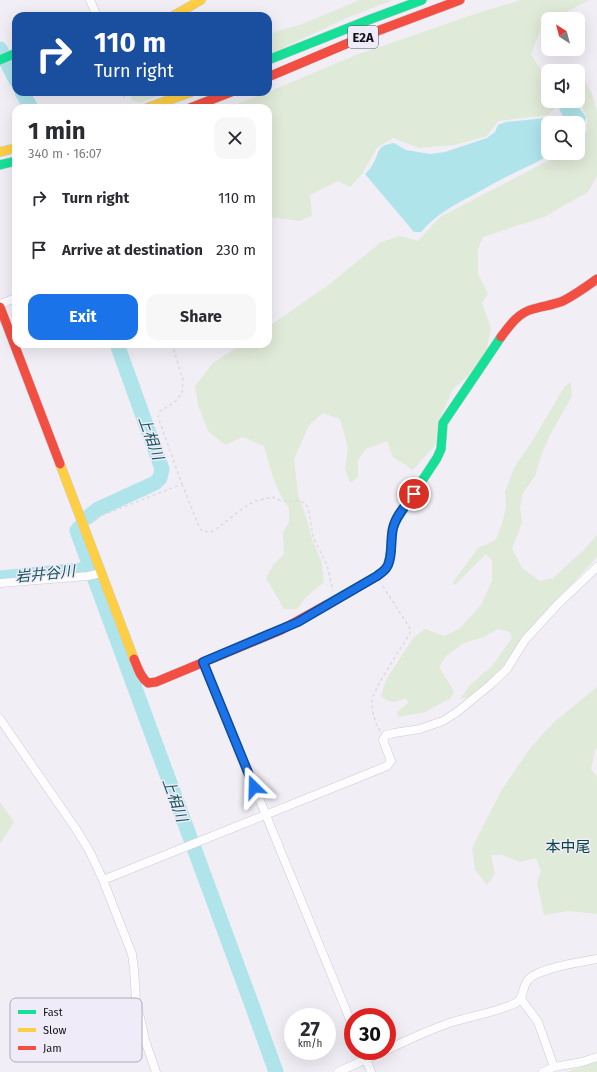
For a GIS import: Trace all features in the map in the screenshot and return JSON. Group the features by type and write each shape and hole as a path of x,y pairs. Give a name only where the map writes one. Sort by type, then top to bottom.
{"main road":[{"path":"181,12 201,0"},
{"name":"E2A","path":"272,58 422,0"},
{"name":"E2A","path":"272,75 372,33 460,0"},
{"path":"0,60 12,55"},
{"path":"158,104 180,96"},
{"path":"200,104 221,96"},
{"path":"0,152 12,149"},
{"path":"0,165 12,162"},
{"path":"16,348 84,526 99,573 140,675 148,683 156,682 298,622 385,570 390,556 393,528 396,519 437,458 441,449 443,423 511,323 518,315 526,310 560,302 579,292 597,279"},
{"path":"0,307 12,338"}],"street":[{"path":"90,0 95,12"},
{"path":"0,304 12,300"},
{"path":"103,880 386,766 391,761 383,740 386,736 394,733 420,729 443,721 457,712 490,685 506,669 525,640 558,604 597,567"},
{"path":"0,583 88,576 99,573"},
{"path":"203,662 345,1008"},
{"path":"0,719 76,829 90,852 103,880 132,954 136,998"},
{"path":"396,1046 449,1023 501,1009 518,1002 521,999 528,980 535,974 558,967 597,959"},
{"path":"521,999 538,1022 554,1067"},
{"path":"142,1027 156,1072"},
{"path":"543,1072 554,1067 582,1062 597,1057"},
{"path":"338,1072 364,1060"},
{"path":"366,1060 371,1072"}],"path":[{"path":"173,348 183,380 182,393 175,402 160,411 158,417 182,484 202,531 211,532 242,509 260,499 273,497 281,501 299,501 305,503 308,508 313,537 327,565 336,600"},
{"path":"84,526 98,517 182,484"},
{"path":"377,576 411,630 383,678 372,701 377,726 381,733 386,736"}],"green space":[{"path":"360,0 393,0 349,17 272,53 272,33 302,24"},
{"path":"521,0 589,0 566,12 541,12 541,28 531,55 541,70 541,108 555,108 548,115 498,121 487,136 454,145 419,148 393,138 377,148 362,174 350,187 338,181 310,195 312,216 300,221 272,217 272,104 237,104 258,96 272,96 272,90 356,55 478,13"},
{"path":"585,82 592,94 597,112 597,176 588,192 544,217 483,237 478,249 478,274 488,294 482,303 491,328 487,349 470,374 453,389 439,420 435,445 413,470 393,457 387,441 366,449 358,460 358,477 350,483 345,468 348,448 340,419 323,413 309,425 294,459 298,494 312,539 322,563 324,582 306,597 297,609 284,609 266,578 273,565 284,554 283,533 289,522 289,508 280,494 264,446 243,437 225,445 208,431 198,405 195,386 213,363 236,348 272,348 272,324 331,283 381,242 401,236 418,241 440,217 550,160 585,160 585,134 587,132 587,117 582,108 585,108"},
{"path":"132,96 159,96 139,103 131,100"},
{"path":"571,382 572,396 550,435 541,456 535,476 523,493 520,507 522,522 512,549 522,568 540,581 553,578 584,550 597,535 597,557 531,628 499,672 467,698 460,699 469,686 492,666 512,638 510,632 498,629 484,637 464,643 446,656 439,667 454,691 451,698 425,712 399,717 397,712 408,703 406,698 394,702 381,696 386,680 413,638 425,629 444,636 459,629 481,605 492,581 492,560 486,554 455,585 453,582 479,547 496,539 502,524 506,507 505,492 514,468 533,440 564,387"},
{"path":"597,687 597,749 595,750 591,769 597,777 597,914 568,911 544,915 537,883 541,871 536,858 520,862 502,855 491,855 495,874 487,885 475,870 472,848 501,791 531,747 554,722"},
{"path":"0,802 14,822 0,844"},
{"path":"597,1062 597,1072 566,1072"}],"water":[{"path":"579,108 586,117 585,122 585,116 563,116 559,109"},
{"path":"541,119 541,160 499,180 452,207 432,220 421,232 414,232 365,174 372,165 380,149 388,144 394,143 406,150 430,154 445,152 487,138 495,132 498,125 506,122"}],"waterway":[{"name":"上相川","path":"0,49 12,72"},
{"name":"上相川","path":"24,96 29,104"},
{"name":"上相川","path":"88,517 98,509 155,483 160,478 162,469 118,348"},
{"name":"上相川","path":"79,528 77,531 276,1072"},
{"name":"岩井谷川","path":"0,578 90,569"}],"traffic: fast":[{"path":"272,58 422,0"},
{"path":"0,60 12,55"},
{"path":"0,165 12,162"},
{"path":"326,605 385,570 390,556 393,528 397,519 437,458 441,449 443,423 501,337"}],"traffic: slow":[{"path":"180,12 201,0"},
{"path":"158,104 180,96"},
{"path":"0,152 12,149"},
{"path":"60,464 134,659"}],"traffic: jam":[{"path":"272,75 372,33 460,0"},
{"path":"200,104 221,96"},
{"path":"501,337 523,313 563,301 597,279"},
{"path":"0,307 12,338"},
{"path":"16,348 60,464"},
{"path":"134,659 145,681 148,683 156,682 281,630 326,605"}],"district":[{"name":"本中尾","path":"568,847"}],"route":[{"path":"254,787 203,662 298,622 385,570 390,556 393,528 396,519 414,494"}]}
